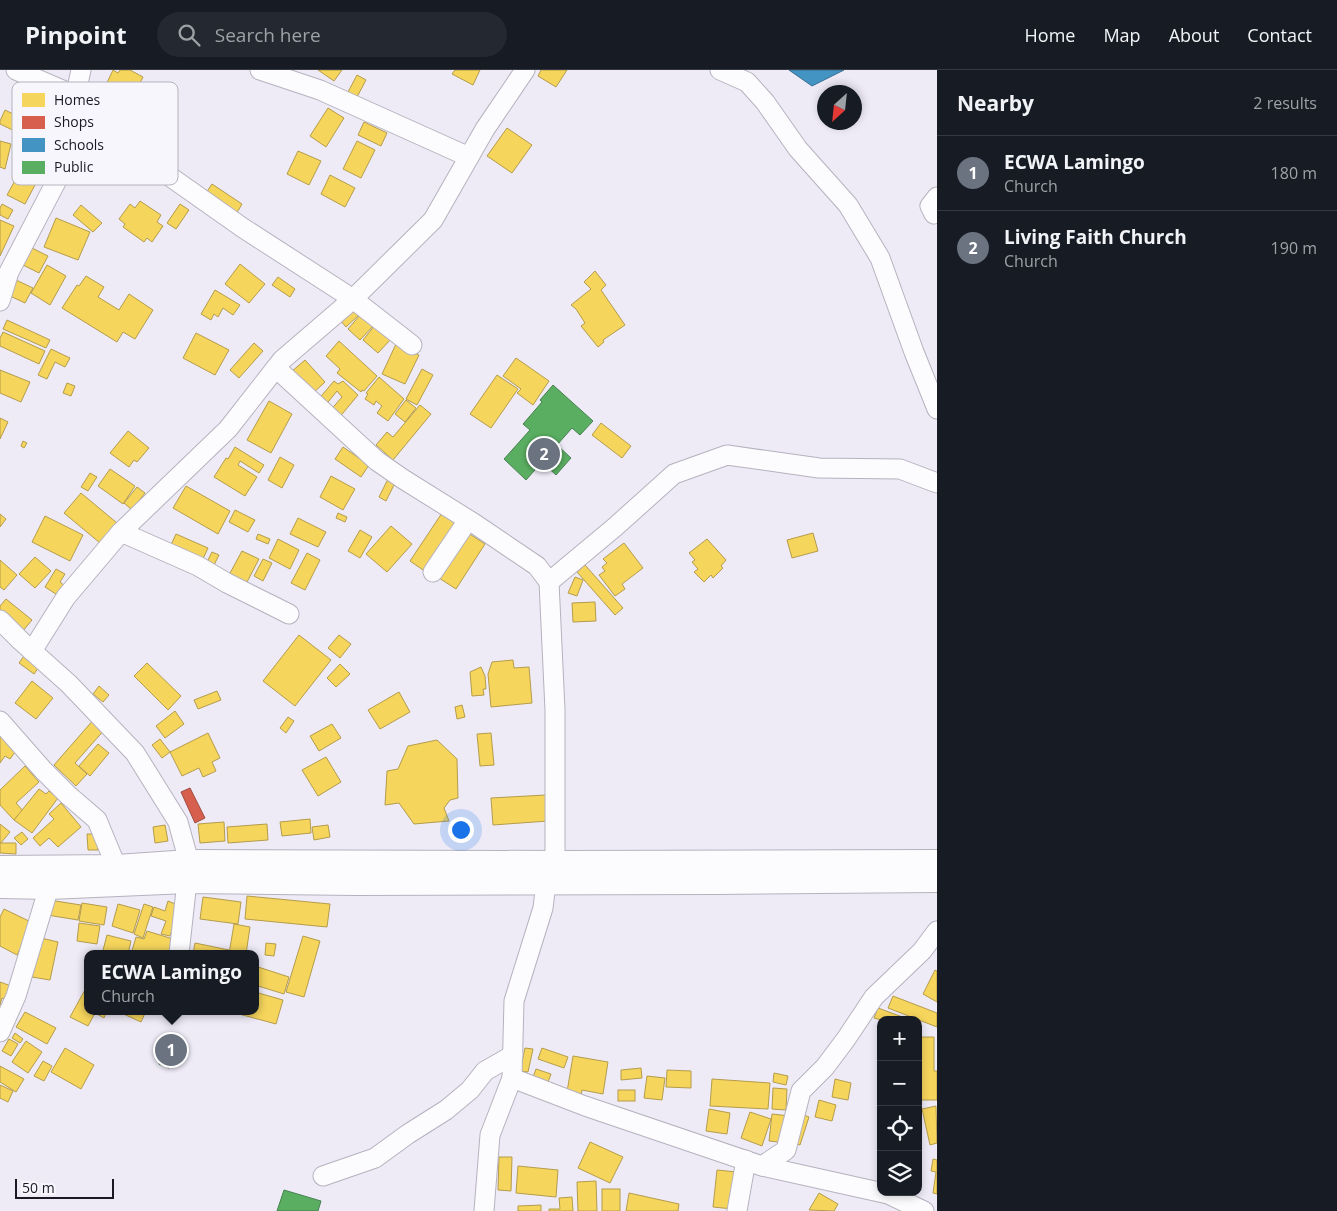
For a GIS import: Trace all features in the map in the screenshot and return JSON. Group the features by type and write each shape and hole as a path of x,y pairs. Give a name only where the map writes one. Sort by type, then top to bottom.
{"main road":[{"path":"3,870 48,887 120,876 188,872 550,873 937,862"},
{"path":"3,870 120,876"},
{"path":"550,873 717,882 937,880"}],"street":[{"path":"16,70 37,82"},
{"path":"260,70 320,90 469,157"},
{"path":"32,651 66,598 121,532 228,429 282,360 353,299 433,220 485,129 525,70"},
{"path":"720,70 747,82 765,102 798,149 848,205 880,258 937,409"},
{"path":"178,180 243,228 353,299 412,345"},
{"path":"0,301 3,281 55,185"},
{"path":"937,198 930,206 934,214 937,212"},
{"path":"276,368 377,461 537,566 549,582 555,710 550,873 544,908 514,1001 512,1078 490,1135 484,1211"},
{"path":"549,582 674,474 727,455 819,468 900,469 937,482"},
{"path":"433,572 467,520"},
{"path":"121,532 198,566 288,614"},
{"path":"0,620 69,684 134,753 178,822 188,872 179,950"},
{"path":"0,721 68,795 97,820 120,876"},
{"path":"0,1032 16,996 48,887"},
{"path":"737,1211 754,1163 786,1150 801,1091 825,1067 874,997 922,951 937,931"},
{"path":"323,1176 375,1158 446,1110 470,1090 485,1071 513,1055"},
{"path":"512,1078 585,1106 754,1163 888,1194 924,1211"}],"building: Homes":[{"path":"113,70 118,73 120,70 130,70 143,77 140,82 107,82"},
{"path":"318,70 342,70 334,81"},
{"path":"455,70 480,70 473,85 452,74"},
{"path":"541,70 567,70 556,87 538,76"},
{"path":"357,75 366,80 357,97 348,92"},
{"path":"328,108 344,118 326,147 310,136"},
{"path":"5,110 12,113 12,130 0,124"},
{"path":"364,122 387,133 381,146 358,135"},
{"path":"507,128 532,145 512,173 487,156"},
{"path":"0,141 11,144 5,169 0,167"},
{"path":"357,141 375,150 361,178 343,169"},
{"path":"298,151 321,161 309,185 287,174"},
{"path":"330,175 355,188 345,207 321,194"},
{"path":"212,184 242,204 235,216 204,196"},
{"path":"12,185 35,185 25,204 7,195"},
{"path":"140,201 161,215 157,222 163,226 152,242 147,238 144,242 123,227 125,224 119,219 130,204 135,208"},
{"path":"2,204 13,210 8,219 0,215"},
{"path":"180,204 189,210 176,229 167,223"},
{"path":"81,205 102,223 93,232 73,215"},
{"path":"56,218 90,232 78,260 44,247"},
{"path":"0,220 14,226 0,256"},
{"path":"32,248 48,256 39,273 23,265"},
{"path":"240,264 265,284 249,303 225,284"},
{"path":"47,265 66,276 50,305 31,293"},
{"path":"595,271 606,285 601,290 625,325 603,340 604,342 598,347 581,326 585,323 571,305 591,289 584,282"},
{"path":"86,276 104,287 98,297 119,310 129,294 153,310 135,339 123,332 117,342 62,308 77,285 79,286"},
{"path":"278,277 295,289 290,297 272,285"},
{"path":"16,280 33,288 25,303 8,295"},
{"path":"215,290 240,305 233,315 223,308 218,317 214,314 211,320 201,314"},
{"path":"355,309 360,314 346,327 341,321"},
{"path":"361,314 374,325 360,340 348,329"},
{"path":"7,320 50,340 46,348 3,329"},
{"path":"375,325 391,339 378,353 363,340"},
{"path":"3,332 45,351 39,364 0,346 0,338"},
{"path":"196,333 229,350 215,375 183,358"},
{"path":"339,341 377,376 364,391 362,390 361,392 337,373 340,369 326,356"},
{"path":"254,343 263,351 239,378 230,370"},
{"path":"396,344 419,355 405,384 382,374"},
{"path":"51,349 70,358 65,367 55,362 47,379 38,375"},
{"path":"516,358 549,381 533,405 517,393 521,389 503,376"},
{"path":"305,360 325,382 311,395 291,372"},
{"path":"422,369 433,375 417,405 406,399"},
{"path":"0,370 30,382 21,402 0,393"},
{"path":"497,375 518,389 491,428 470,414"},
{"path":"379,377 404,399 388,421 377,413 382,406 376,401 374,405 365,399 368,394 366,393"},
{"path":"334,381 338,384 343,381 358,395 338,419 329,412 342,397 337,391 324,407 317,401"},
{"path":"67,383 75,386 71,396 63,393"},
{"path":"406,400 416,408 405,422 395,414"},
{"path":"269,401 292,414 271,453 247,440"},
{"path":"420,405 431,414 393,460 376,445 387,432 393,437"},
{"path":"0,418 8,422 0,439"},
{"path":"601,423 631,446 622,458 592,435"},
{"path":"128,431 149,448 137,462 134,460 129,467 110,453"},
{"path":"23,441 27,443 24,448 21,446"},
{"path":"235,447 264,465 259,473 240,461 238,465 257,477 245,496 214,477"},
{"path":"343,447 369,465 361,477 335,459"},
{"path":"280,457 294,465 282,488 268,480"},
{"path":"110,469 135,486 123,504 98,486"},
{"path":"90,473 97,477 88,491 81,487"},
{"path":"331,476 355,489 343,510 320,497"},
{"path":"389,477 396,481 386,501 379,497"},
{"path":"186,486 230,511 218,534 173,508"},
{"path":"137,487 145,493 132,510 124,503"},
{"path":"81,493 117,523 100,543 64,513"},
{"path":"235,510 255,520 248,532 229,522"},
{"path":"338,513 347,517 345,522 336,518"},
{"path":"442,513 458,524 426,572 410,561"},
{"path":"0,514 6,519 0,527"},
{"path":"45,516 83,535 70,561 32,542"},
{"path":"298,518 326,532 318,547 290,534"},
{"path":"391,526 412,544 387,572 366,554"},
{"path":"360,530 372,537 360,558 348,551"},
{"path":"468,533 485,544 456,589 439,578"},
{"path":"813,533 818,551 792,558 787,540"},
{"path":"176,534 208,548 202,561 170,547"},
{"path":"258,534 270,539 268,544 256,539"},
{"path":"278,539 299,550 290,569 269,558"},
{"path":"707,539 726,560 721,566 723,568 713,578 711,575 704,582 694,572 698,569 692,562 695,560 689,553"},
{"path":"624,543 643,568 622,584 625,589 615,596 599,575 605,571 602,567 607,563 603,559"},
{"path":"242,551 259,559 246,584 229,575"},
{"path":"212,552 219,555 213,567 206,564"},
{"path":"307,553 320,560 305,590 291,583"},
{"path":"35,557 51,571 35,588 19,574"},
{"path":"263,559 272,563 263,581 254,576"},
{"path":"0,560 17,575 4,590 0,587"},
{"path":"585,565 623,608 615,615 577,572"},
{"path":"56,569 65,574 60,582 65,586 59,596 45,587"},
{"path":"575,577 583,580 577,596 568,593"},
{"path":"6,599 32,620 22,632 0,615 0,606"},
{"path":"595,602 596,621 573,622 572,603"},
{"path":"299,635 331,660 295,706 263,681"},
{"path":"339,635 351,644 340,658 328,648"},
{"path":"26,653 41,664 34,674 19,663"},
{"path":"513,660 514,668 529,667 532,703 491,707 488,674 492,662"},
{"path":"147,663 181,696 168,710 134,676"},
{"path":"340,664 350,674 336,687 327,678"},
{"path":"481,667 485,676 486,689 483,689 484,695 472,696 470,672"},
{"path":"32,681 53,698 36,719 15,703"},
{"path":"99,686 109,695 103,702 93,694"},
{"path":"217,691 221,700 198,709 194,700"},
{"path":"399,692 410,712 380,729 368,710"},
{"path":"462,705 465,717 457,719 455,707"},
{"path":"175,711 184,724 165,738 156,726"},
{"path":"288,717 294,721 286,733 280,728"},
{"path":"95,718 106,728 75,763 87,774 76,786 54,765"},
{"path":"332,724 341,738 319,751 310,736"},
{"path":"208,733 220,758 212,762 216,771 203,777 199,768 182,776 170,752"},
{"path":"491,733 494,765 480,766 477,734"},
{"path":"0,736 18,748 10,759 5,756 0,763"},
{"path":"160,739 170,752 162,758 152,745"},
{"path":"437,740 457,759 458,798 450,800 444,808 449,821 414,824 399,803 385,805 387,771 398,769 408,746"},
{"path":"98,744 109,753 90,776 79,766"},
{"path":"326,757 341,782 318,796 302,770"},
{"path":"25,766 39,782 16,803 24,812 14,820 0,805 0,790"},
{"path":"39,789 46,794 49,791 58,798 32,833 14,820"},
{"path":"546,795 548,821 493,825 491,798"},
{"path":"61,803 81,827 58,847 49,838 40,846 33,838 54,819 49,814"},
{"path":"310,819 311,833 282,836 280,822"},
{"path":"224,822 225,841 200,843 198,824"},
{"path":"0,824 10,832 0,844"},
{"path":"267,824 268,840 228,843 227,827"},
{"path":"165,825 168,841 155,843 153,827"},
{"path":"328,825 330,837 314,840 312,827"},
{"path":"22,832 28,839 21,845 14,838"},
{"path":"87,834 97,834 98,850 88,850"},
{"path":"0,843 16,843 16,854 0,853"},
{"path":"247,896 330,904 327,927 245,919"},
{"path":"203,897 241,902 238,924 200,919"},
{"path":"49,900 81,905 78,920 47,915"},
{"path":"168,901 180,906 170,936 161,934 166,921 151,916 154,907 165,911"},
{"path":"82,903 107,907 104,925 79,921"},
{"path":"118,904 140,910 133,933 112,926"},
{"path":"144,904 153,907 143,938 134,934"},
{"path":"4,909 33,923 17,955 0,946 0,917"},
{"path":"79,923 100,926 97,944 77,941"},
{"path":"234,924 250,927 247,950 230,950"},
{"path":"147,931 173,939 170,950 132,950 136,937 144,939"},
{"path":"107,935 131,941 129,950 103,950"},
{"path":"303,936 320,941 304,997 286,992"},
{"path":"41,938 58,942 50,980 32,977"},
{"path":"195,943 229,950 194,950"},
{"path":"266,943 276,944 274,956 265,955"},
{"path":"259,967 289,977 284,994 259,986"},
{"path":"935,970 937,971 937,1002 923,994"},
{"path":"0,982 14,987 10,1001 2,998 0,1005"},
{"path":"84,992 84,1015 94,1015 88,1026 70,1017"},
{"path":"259,993 283,1000 276,1024 243,1015 259,1015"},
{"path":"893,996 937,1013 937,1027 922,1021 922,1016 909,1016 888,1008"},
{"path":"878,1008 900,1016 877,1016 877,1019 874,1018"},
{"path":"25,1012 56,1028 47,1044 16,1027"},
{"path":"126,1015 144,1015 141,1022"},
{"path":"15,1033 23,1039 20,1043 12,1038"},
{"path":"922,1037 934,1037 934,1071 937,1071 937,1100 922,1100"},
{"path":"9,1039 18,1044 11,1056 2,1051"},
{"path":"26,1041 42,1052 28,1073 12,1062"},
{"path":"65,1048 94,1065 81,1089 51,1072"},
{"path":"525,1048 533,1049 528,1072 520,1071"},
{"path":"542,1048 568,1057 564,1068 538,1059"},
{"path":"573,1056 608,1062 603,1094 582,1090 581,1095 567,1092"},
{"path":"43,1061 52,1066 44,1081 34,1076"},
{"path":"0,1066 24,1079 16,1092 0,1082"},
{"path":"641,1068 642,1078 621,1080 621,1070"},
{"path":"536,1069 551,1074 547,1085 532,1080"},
{"path":"667,1070 691,1071 691,1088 666,1087"},
{"path":"774,1073 788,1076 786,1085 773,1082"},
{"path":"647,1076 665,1078 662,1100 644,1098"},
{"path":"712,1079 770,1083 768,1109 710,1106"},
{"path":"835,1079 851,1083 848,1100 832,1097"},
{"path":"0,1085 13,1091 8,1102 0,1098"},
{"path":"773,1088 787,1089 786,1110 772,1109"},
{"path":"618,1090 635,1090 635,1101 618,1101"},
{"path":"819,1100 836,1105 832,1121 815,1117"},
{"path":"936,1106 937,1143 930,1145 922,1109"},
{"path":"709,1109 730,1113 727,1134 706,1131"},
{"path":"750,1112 771,1119 762,1146 741,1138"},
{"path":"799,1113 809,1117 800,1145 789,1141"},
{"path":"772,1114 790,1116 787,1143 769,1141"},
{"path":"590,1142 623,1157 610,1183 578,1168"},
{"path":"499,1157 512,1157 511,1191 498,1190"},
{"path":"933,1159 937,1160 937,1194 933,1193 936,1172 931,1171"},
{"path":"518,1166 558,1170 556,1197 516,1193"},
{"path":"717,1170 737,1172 733,1209 713,1207"},
{"path":"596,1181 597,1211 578,1211 577,1182"},
{"path":"602,1189 620,1189 620,1211 602,1211"},
{"path":"629,1193 679,1204 678,1211 626,1211"},
{"path":"819,1193 838,1204 834,1211 809,1210"},
{"path":"572,1197 573,1211 549,1211 549,1209 560,1209 559,1198"},
{"path":"541,1205 541,1211 518,1211 518,1206"}],"building: Shops":[{"path":"190,788 205,818 195,823 181,792"}],"building: Schools":[{"path":"789,70 844,70 812,86"}],"building: Public":[{"path":"553,385 593,421 580,435 572,428 557,445 571,458 556,475 542,462 526,480 504,459 530,430 523,424 542,402 540,400"},
{"path":"166,1045 177,1049 169,1068 159,1064"},
{"path":"284,1190 321,1201 318,1211 277,1211"}],"place":[{"name":"Living Faith Church","path":"544,454"},
{"name":"ECWA Lamingo","path":"171,1050"}]}
